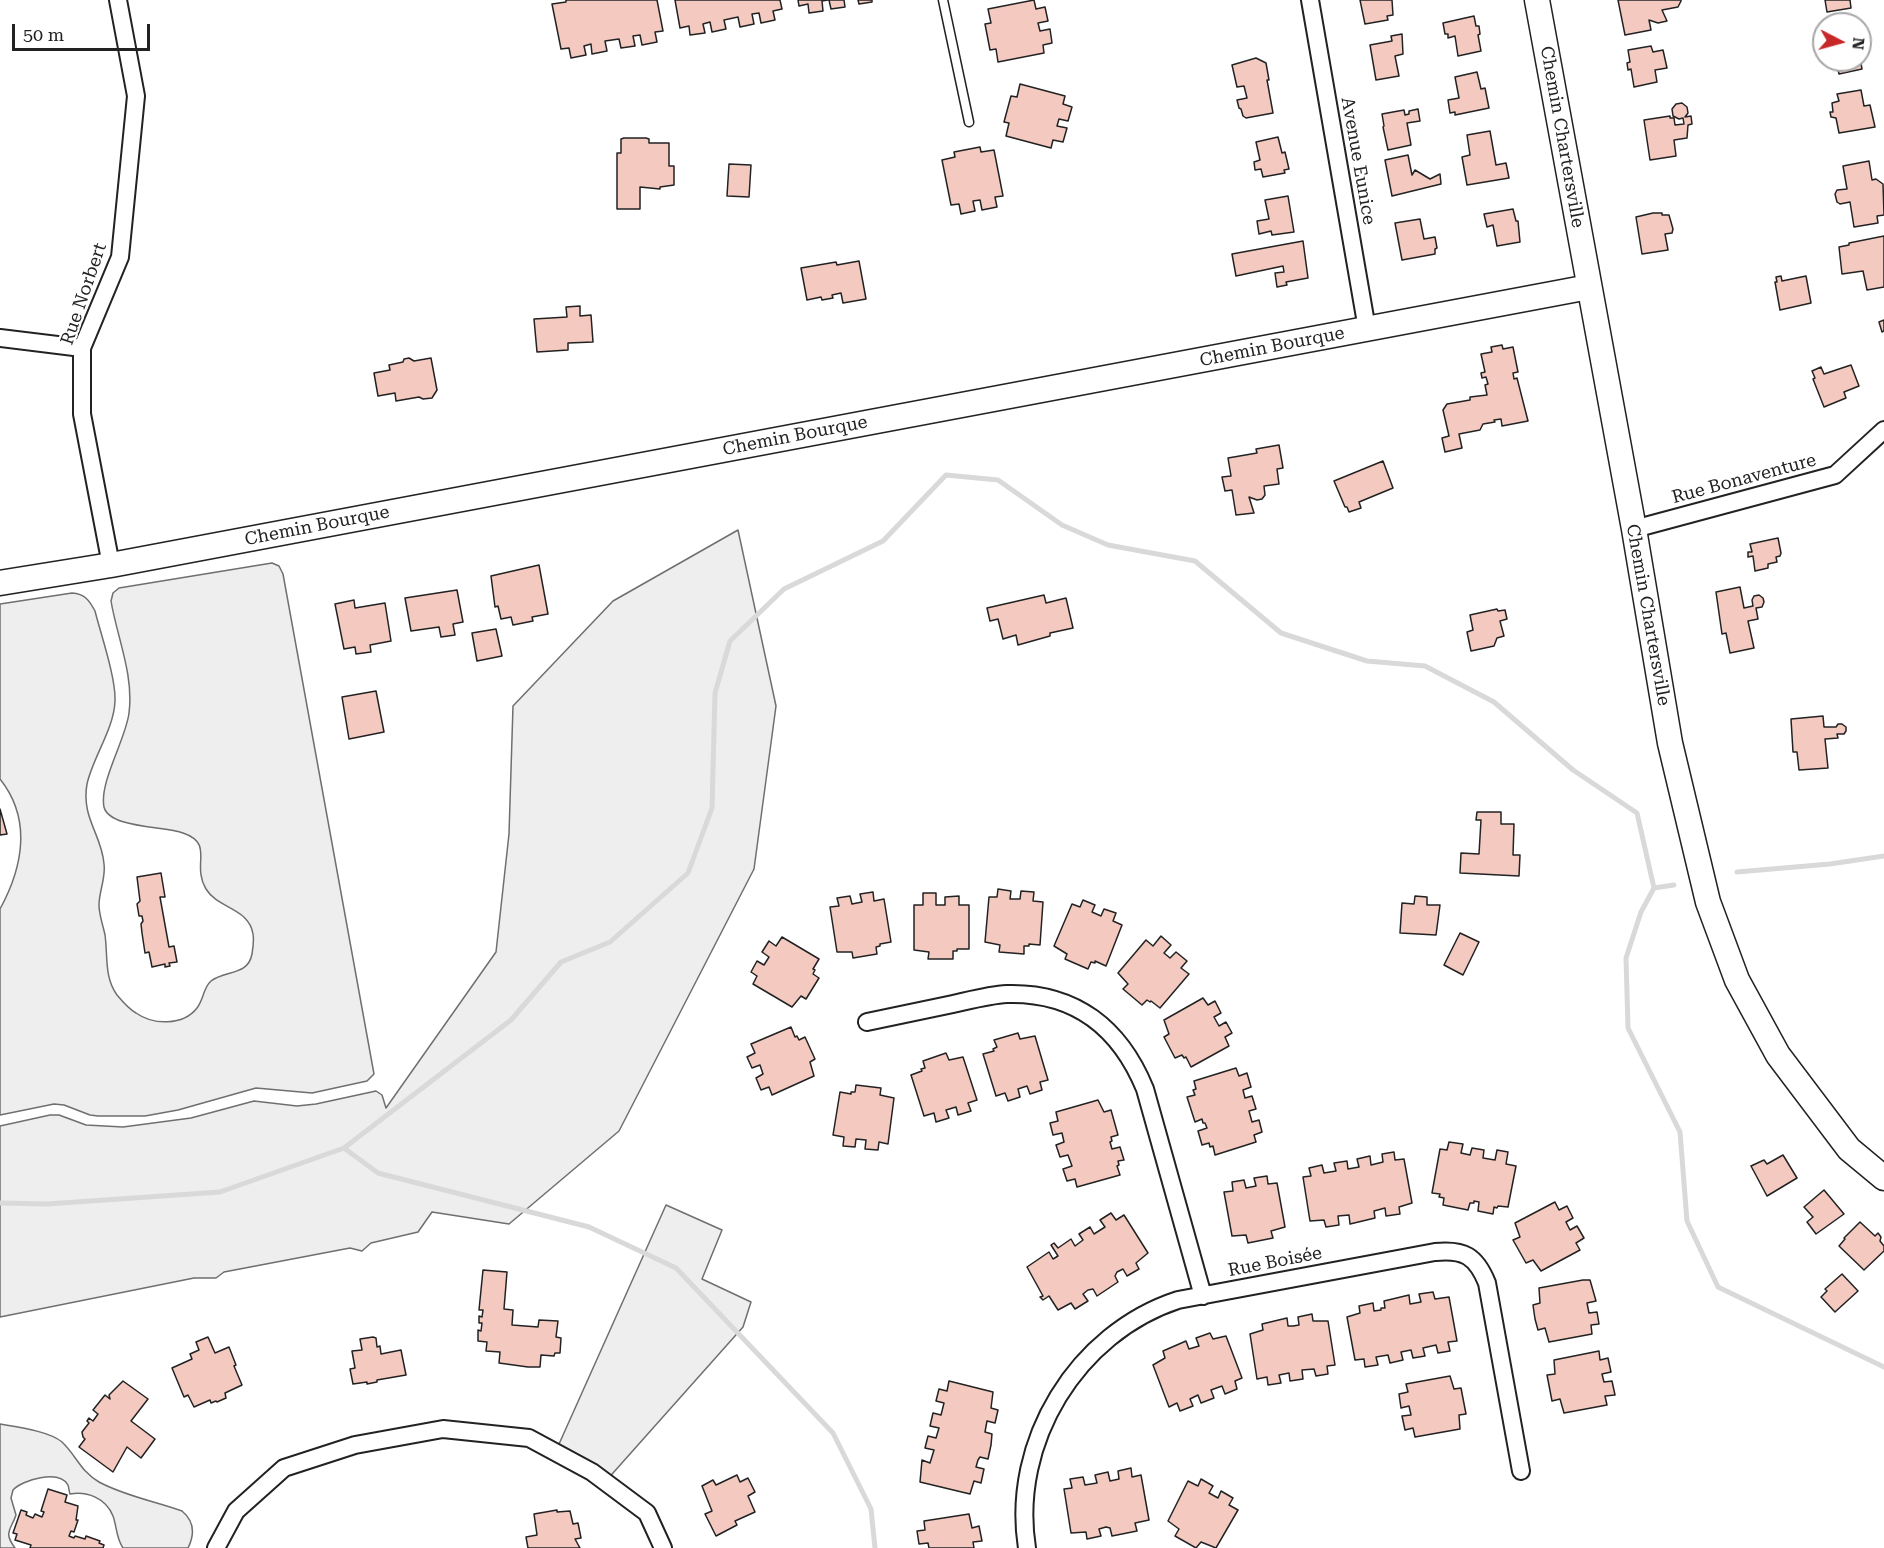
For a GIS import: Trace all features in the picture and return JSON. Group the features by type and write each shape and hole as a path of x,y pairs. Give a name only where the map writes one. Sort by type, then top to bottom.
{"street":[{"name":"Rue Norbert","path":"111,565 82,414 82,348 120,257 136,96 118,0"},
{"name":"Avenue Eunice","path":"1310,0 1368,329"},
{"name":"Chemin Chartersville","path":"1537,0 1679,788 1708,902 1728,960 1747,1002 1778,1055 1849,1149 1884,1178"},
{"name":"Chemin Bourque","path":"0,583 111,565 1589,287"},
{"path":"0,338 82,348"},
{"name":"Rue Bonaventure","path":"1634,529 1835,475 1884,430"},
{"path":"867,1022 1006,994 1028,995 1062,1003 1085,1013 1105,1026 1120,1042 1135,1064 1145,1089 1203,1296"},
{"name":"Rue Boisée","path":"1027,1548 1024,1517 1029,1469 1041,1430 1051,1408 1085,1359 1134,1320 1166,1304 1435,1252 1447,1251 1468,1256 1477,1262 1487,1283 1521,1471"},
{"path":"216,1548 236,1510 284,1468 355,1445 443,1429 529,1438 591,1472 647,1513 663,1548"}],"lane":[{"path":"943,0 969,122"}],"shaded area":[{"path":"738,530 776,706 754,869 619,1131 509,1224 432,1212 418,1232 371,1243 362,1251 350,1248 224,1272 216,1278 194,1278 0,1317 0,1126 59,1115 86,1125 123,1127 191,1118 254,1101 297,1106 376,1091 382,1095 386,1108 496,952 509,834 513,706 613,601"},
{"path":"272,563 279,566 283,574 374,1074 367,1081 312,1093 256,1088 178,1110 145,1116 90,1115 64,1105 54,1104 0,1115 0,909 14,877 21,843 17,810 0,779 0,604 72,593 86,598 95,611 115,692 111,722 90,774 86,796 89,817 100,844 104,864 99,905 105,935 108,974 117,995 133,1011 151,1020 176,1021 191,1014 197,1008 211,981 246,966 252,954 253,934 246,919 211,896 206,889 202,880 200,849 193,838 183,833 126,823 108,814 104,807 105,785 127,723 130,699 127,670 111,601 113,593 119,588"},
{"path":"666,1205 722,1230 702,1279 751,1302 743,1327 605,1482 555,1453"},
{"path":"0,1424 32,1430 56,1438 99,1482 129,1495 182,1511 189,1519 192,1528 192,1538 188,1548 123,1548 113,1516 101,1500 89,1495 70,1494 68,1485 63,1480 49,1477 32,1480 13,1490 11,1498 16,1515 10,1528 9,1538 15,1548 0,1548"}],"building":[{"path":"566,0 657,0 663,31 655,32 657,42 642,45 640,35 633,36 635,46 621,48 619,39 605,41 607,51 592,54 591,44 584,46 586,55 571,58 569,48 561,49 552,4 566,2"},
{"path":"675,0 780,0 782,9 773,11 775,20 761,23 759,13 752,14 754,24 740,27 738,17 724,20 726,29 712,32 710,22 703,24 705,33 690,35 689,26 680,28"},
{"path":"798,0 828,0 822,1 823,11 809,13 808,4 799,6"},
{"path":"829,0 844,0 845,7 831,9"},
{"path":"858,0 872,0 872,2 859,4"},
{"path":"1034,0 1036,9 1045,7 1048,21 1038,23 1040,31 1050,29 1052,43 1043,45 1044,53 998,62 996,49 990,50 985,24 991,23 988,9"},
{"path":"1360,0 1392,0 1393,15 1387,16 1388,20 1365,24"},
{"path":"1618,0 1681,1 1678,7 1662,10 1667,21 1658,23 1649,20 1651,30 1625,35"},
{"path":"1825,0 1850,0 1851,8 1827,12"},
{"path":"1474,16 1476,26 1479,26 1481,51 1458,56 1455,36 1448,38 1443,23"},
{"path":"1402,34 1403,54 1395,56 1399,76 1376,80 1370,45 1392,41 1391,36"},
{"path":"1651,46 1653,52 1663,50 1667,68 1655,70 1657,82 1634,87 1631,69 1628,70 1627,63 1630,62 1628,50"},
{"path":"1256,58 1266,63 1273,113 1246,118 1237,100 1247,98 1244,86 1237,87 1232,65"},
{"path":"1477,72 1481,89 1485,88 1489,108 1455,115 1455,112 1450,113 1448,100 1459,98 1455,77"},
{"path":"1020,84 1065,96 1063,104 1072,107 1068,121 1059,119 1057,126 1067,128 1063,142 1053,140 1051,148 1006,136 1009,123 1004,122 1011,96 1017,97"},
{"path":"1861,90 1864,106 1870,105 1875,127 1839,133 1836,118 1831,117 1832,103 1839,101 1837,94"},
{"path":"1682,103 1687,107 1688,113 1685,117 1691,116 1692,124 1688,125 1687,138 1674,140 1676,156 1650,160 1644,120 1670,116 1674,118 1675,125 1684,124 1683,118 1673,116 1672,109 1676,104"},
{"path":"1418,109 1420,121 1407,123 1411,145 1388,150 1382,114 1404,110 1405,115 1409,114 1409,111"},
{"path":"1490,131 1496,165 1506,163 1509,178 1467,185 1462,157 1470,155 1467,135"},
{"path":"1278,137 1289,169 1284,170 1285,173 1263,177 1261,169 1255,170 1254,162 1260,160 1256,142"},
{"path":"646,138 649,139 649,143 669,143 669,166 674,166 674,185 660,187 660,189 640,187 640,209 617,209 617,153 621,153 621,139"},
{"path":"980,147 981,152 994,150 1003,196 995,197 997,207 982,210 980,200 973,201 975,211 961,214 959,204 951,205 942,160 955,157 954,152"},
{"path":"1408,155 1412,175 1415,170 1430,179 1440,174 1441,184 1392,196 1385,160"},
{"path":"1869,161 1872,180 1876,179 1883,184 1884,215 1877,216 1878,223 1854,227 1850,202 1840,204 1835,194 1837,190 1847,189 1843,166"},
{"path":"729,164 751,165 749,197 727,196"},
{"path":"1288,196 1294,232 1272,235 1271,231 1259,234 1257,221 1269,219 1265,200"},
{"path":"1513,209 1516,221 1518,221 1520,242 1497,246 1493,225 1487,227 1484,214"},
{"path":"1653,213 1669,215 1673,229 1672,233 1665,234 1668,250 1642,254 1636,217"},
{"path":"1420,219 1424,239 1435,237 1437,248 1435,254 1402,260 1395,223"},
{"path":"1884,236 1884,287 1867,290 1863,271 1842,274 1839,247"},
{"path":"1303,241 1308,278 1286,282 1287,285 1277,287 1275,273 1284,272 1283,266 1236,276 1232,254"},
{"path":"859,261 866,299 843,303 841,293 832,295 833,298 822,300 821,297 807,300 801,268"},
{"path":"1781,276 1782,281 1806,276 1811,303 1780,310 1775,282 1777,282 1776,277"},
{"path":"580,306 580,316 591,315 593,342 568,343 568,350 537,352 534,319 567,317 566,307"},
{"path":"1884,320 1884,331 1882,332 1879,322"},
{"path":"1502,345 1503,349 1513,347 1518,372 1513,373 1514,379 1517,378 1528,421 1502,426 1501,419 1483,424 1480,430 1459,434 1462,448 1445,452 1442,438 1449,436 1443,410 1447,404 1487,395 1485,385 1488,384 1486,377 1482,378 1481,373 1485,372 1481,354 1492,352 1491,347"},
{"path":"409,358 414,361 431,358 437,390 432,398 419,397 396,401 395,393 378,396 374,373 390,370 389,365"},
{"path":"1851,365 1859,386 1844,392 1846,398 1824,407 1812,371 1821,367 1824,374"},
{"path":"1279,445 1283,468 1277,469 1279,484 1264,486 1265,495 1262,499 1249,497 1254,513 1236,515 1232,490 1225,491 1222,477 1231,476 1228,458 1257,453 1256,449"},
{"path":"1383,461 1393,488 1359,502 1361,508 1349,512 1334,481"},
{"path":"1778,538 1781,553 1776,557 1777,562 1768,564 1768,568 1755,571 1753,556 1748,557 1748,552 1752,552 1750,544"},
{"path":"539,565 548,614 532,617 533,621 513,625 511,617 501,619 498,606 495,607 491,576"},
{"path":"1740,587 1744,608 1753,606 1754,596 1759,595 1764,602 1762,607 1756,608 1758,619 1748,621 1754,648 1730,653 1726,633 1722,634 1716,592"},
{"path":"457,590 463,622 453,624 455,635 441,637 439,627 411,631 405,598"},
{"path":"1044,595 1046,603 1066,598 1073,628 1050,633 1050,636 1018,645 1016,635 1003,639 998,619 990,621 987,608"},
{"path":"354,600 355,608 385,603 391,641 370,645 371,652 356,654 355,647 344,649 335,604"},
{"path":"1497,609 1498,611 1505,610 1507,619 1500,621 1504,636 1497,638 1494,646 1471,651 1467,632 1473,630 1470,615"},
{"path":"496,629 502,656 477,661 472,633"},
{"path":"376,691 384,732 349,739 342,697"},
{"path":"1823,716 1824,727 1836,727 1842,724 1846,727 1846,731 1844,734 1837,734 1838,738 1825,739 1828,768 1799,770 1797,752 1793,752 1791,719"},
{"path":"0,809 7,834 0,835"},
{"path":"1477,812 1501,812 1501,824 1514,824 1513,855 1520,855 1519,876 1460,873 1461,853 1479,854 1481,820 1476,820"},
{"path":"161,873 165,897 160,897 169,947 174,946 177,962 169,963 170,966 165,967 165,964 152,967 149,952 145,953 141,924 143,921 142,916 139,916 137,904 140,901 137,877"},
{"path":"998,889 1011,891 1010,899 1020,899 1021,891 1034,892 1033,901 1043,902 1040,945 1024,946 1024,954 999,952 1000,945 985,942 989,897 997,897"},
{"path":"873,892 874,901 884,899 891,942 876,947 877,954 853,958 852,952 837,952 830,907 839,906 837,898 850,896 852,904 862,902 860,894"},
{"path":"923,893 936,893 936,905 945,905 945,897 959,896 959,905 969,905 969,949 953,951 953,959 928,959 929,952 914,950 914,905 923,905"},
{"path":"1415,896 1427,897 1427,905 1440,905 1436,935 1400,933 1402,903 1414,904"},
{"path":"1083,900 1095,905 1092,912 1101,916 1104,909 1116,913 1113,921 1122,925 1106,966 1095,961 1095,963 1091,962 1088,969 1065,959 1067,954 1054,946 1072,904 1080,907"},
{"path":"1460,933 1479,942 1463,975 1444,965"},
{"path":"1161,936 1171,945 1164,953 1170,958 1176,952 1187,961 1181,968 1189,974 1160,1008 1147,1000 1142,1005 1123,989 1128,984 1118,973 1146,940 1153,946"},
{"path":"782,937 819,959 813,969 815,970 813,974 819,978 806,999 801,996 792,1007 753,984 757,976 751,972 757,961 764,965 769,957 762,952 769,941 776,946"},
{"path":"1203,998 1208,1005 1215,1001 1221,1013 1214,1017 1219,1026 1226,1022 1232,1033 1225,1037 1229,1046 1191,1067 1186,1057 1182,1055 1175,1058 1164,1037 1169,1034 1164,1020"},
{"path":"791,1027 795,1037 797,1036 799,1040 805,1037 815,1059 810,1062 814,1076 772,1095 769,1087 761,1090 756,1078 763,1074 760,1065 752,1068 747,1057 755,1053 751,1044"},
{"path":"1018,1033 1020,1039 1035,1036 1048,1080 1040,1082 1042,1090 1030,1094 1027,1086 1018,1089 1020,1097 1008,1101 1005,1093 996,1096 983,1054 994,1051 993,1049 997,1047 994,1040"},
{"path":"946,1053 949,1060 963,1057 977,1100 968,1103 971,1111 958,1115 956,1107 946,1110 949,1118 936,1122 934,1113 924,1116 911,1075 925,1068 923,1061"},
{"path":"1236,1068 1239,1076 1247,1073 1251,1087 1243,1090 1245,1098 1252,1096 1256,1109 1249,1111 1252,1122 1259,1120 1262,1132 1254,1135 1256,1142 1215,1155 1213,1146 1210,1147 1209,1143 1202,1145 1198,1131 1207,1128 1202,1119 1195,1122 1187,1097 1195,1095 1194,1081"},
{"path":"856,1085 881,1088 880,1095 894,1098 888,1144 879,1142 878,1150 865,1149 866,1140 856,1139 855,1147 843,1146 844,1137 833,1135 840,1092 851,1094 855,1092"},
{"path":"1098,1100 1104,1112 1111,1110 1118,1135 1111,1137 1110,1142 1112,1149 1120,1147 1124,1160 1118,1161 1120,1175 1077,1187 1075,1179 1067,1181 1063,1169 1072,1166 1068,1155 1060,1157 1056,1145 1064,1142 1062,1133 1053,1135 1050,1123 1058,1121 1056,1112"},
{"path":"1449,1142 1463,1144 1461,1153 1470,1155 1472,1148 1484,1150 1483,1158 1495,1160 1497,1150 1508,1152 1506,1164 1516,1166 1508,1207 1494,1207 1493,1214 1478,1211 1479,1202 1474,1201 1470,1203 1468,1210 1443,1205 1444,1198 1439,1197 1440,1194 1432,1193 1440,1149 1447,1150"},
{"path":"1394,1152 1395,1160 1404,1159 1412,1203 1399,1207 1400,1214 1386,1216 1385,1208 1374,1211 1375,1218 1350,1224 1349,1215 1338,1216 1339,1225 1326,1227 1324,1220 1310,1221 1303,1177 1311,1176 1309,1168 1322,1165 1324,1173 1336,1171 1334,1163 1347,1161 1348,1169 1359,1167 1357,1159 1370,1156 1371,1165 1383,1162 1382,1154"},
{"path":"1783,1155 1797,1178 1767,1196 1751,1166 1764,1160 1767,1164"},
{"path":"1267,1176 1268,1184 1277,1183 1285,1227 1271,1231 1273,1238 1248,1243 1246,1235 1232,1236 1224,1192 1233,1191 1232,1182 1244,1180 1246,1188 1256,1186 1254,1178"},
{"path":"1824,1190 1844,1214 1816,1234 1807,1222 1813,1217 1804,1207"},
{"path":"1555,1202 1559,1210 1567,1206 1573,1218 1566,1222 1570,1230 1577,1226 1584,1238 1576,1243 1580,1250 1541,1271 1533,1260 1526,1263 1513,1240 1520,1237 1515,1223"},
{"path":"1111,1213 1116,1220 1124,1215 1148,1253 1136,1263 1139,1269 1127,1276 1123,1269 1117,1272 1115,1276 1118,1282 1097,1296 1093,1289 1088,1290 1083,1294 1088,1301 1075,1309 1071,1303 1058,1310 1049,1296 1043,1300 1040,1297 1043,1296 1027,1267 1049,1252 1053,1259 1058,1256 1051,1245 1054,1243 1058,1248 1071,1239 1075,1246 1083,1240 1079,1234 1090,1227 1094,1234 1105,1227 1100,1220"},
{"path":"1860,1222 1875,1236 1878,1233 1884,1246 1884,1251 1864,1270 1839,1246"},
{"path":"483,1270 507,1272 504,1309 513,1310 512,1325 538,1327 539,1320 558,1321 556,1337 561,1338 560,1353 555,1353 554,1356 541,1355 540,1367 528,1367 499,1363 500,1352 486,1351 487,1342 478,1341 478,1330 481,1331 482,1323 479,1323 479,1316 482,1317 483,1310 479,1310"},
{"path":"1842,1274 1858,1291 1835,1312 1821,1297 1827,1291 1825,1289"},
{"path":"1590,1280 1596,1301 1587,1303 1589,1313 1597,1312 1599,1324 1591,1325 1592,1334 1549,1342 1545,1328 1538,1330 1535,1319 1533,1305 1540,1303 1539,1288"},
{"path":"1433,1292 1435,1299 1449,1297 1457,1341 1448,1342 1450,1351 1438,1353 1436,1345 1423,1348 1425,1356 1413,1358 1411,1350 1401,1352 1403,1360 1390,1363 1388,1355 1376,1357 1378,1365 1365,1367 1364,1359 1355,1360 1347,1317 1360,1313 1359,1306 1373,1303 1374,1311 1381,1310 1385,1308 1384,1301 1409,1295 1410,1304 1421,1302 1419,1294"},
{"path":"1312,1314 1313,1321 1328,1321 1335,1365 1327,1366 1328,1374 1316,1376 1314,1369 1302,1370 1303,1379 1290,1381 1289,1373 1279,1375 1281,1383 1268,1385 1267,1377 1257,1379 1250,1334 1263,1330 1262,1324 1287,1318 1288,1326 1299,1325 1298,1317"},
{"path":"1210,1333 1213,1339 1226,1336 1242,1378 1235,1381 1237,1389 1225,1394 1222,1386 1211,1390 1214,1398 1201,1403 1198,1395 1190,1399 1193,1406 1180,1411 1177,1403 1169,1407 1153,1365 1165,1358 1163,1351 1186,1341 1189,1349 1199,1346 1196,1338"},
{"path":"208,1337 215,1353 229,1347 242,1385 225,1393 226,1398 211,1403 210,1400 194,1407 188,1395 184,1397 172,1368 192,1359 190,1354 199,1350 196,1342"},
{"path":"376,1338 377,1347 380,1346 381,1354 401,1350 406,1375 367,1384 367,1382 353,1384 350,1369 355,1368 352,1351 362,1350 360,1339"},
{"path":"1599,1351 1600,1360 1608,1358 1611,1372 1602,1374 1604,1382 1612,1381 1615,1395 1605,1396 1607,1405 1564,1413 1560,1399 1552,1401 1547,1375 1555,1374 1554,1360"},
{"path":"1450,1376 1454,1389 1461,1388 1466,1414 1459,1415 1460,1429 1415,1437 1413,1428 1405,1430 1402,1416 1411,1415 1409,1406 1401,1408 1399,1394 1408,1392 1406,1384"},
{"path":"123,1381 148,1399 131,1421 155,1439 141,1458 127,1447 113,1472 79,1447 85,1439 82,1432 89,1423 87,1421 89,1418 93,1421 98,1414 93,1410 105,1395 110,1399 109,1395"},
{"path":"949,1381 993,1392 991,1408 998,1410 995,1423 987,1421 985,1432 992,1434 988,1459 980,1457 976,1467 984,1469 981,1483 974,1481 970,1494 920,1482 922,1460 930,1463 934,1450 925,1448 928,1436 936,1438 939,1428 930,1426 933,1413 941,1415 944,1403 936,1401 939,1389 947,1391"},
{"path":"1131,1468 1132,1477 1141,1475 1149,1520 1135,1523 1137,1531 1112,1536 1110,1528 1106,1527 1099,1529 1101,1536 1087,1539 1086,1532 1071,1533 1064,1489 1072,1488 1070,1479 1083,1477 1085,1485 1097,1483 1095,1475 1108,1472 1110,1481 1119,1479 1118,1471"},
{"path":"737,1475 740,1482 748,1478 755,1492 748,1496 755,1512 735,1521 737,1525 716,1536 705,1514 712,1511 702,1486 713,1480 716,1485"},
{"path":"1201,1479 1213,1486 1209,1493 1218,1498 1221,1491 1233,1498 1229,1505 1238,1510 1216,1548 1201,1542 1196,1548 1175,1536 1179,1529 1168,1521 1188,1481 1198,1486"},
{"path":"48,1489 67,1495 65,1502 78,1506 76,1520 78,1520 74,1532 71,1531 69,1536 85,1539 86,1536 100,1541 99,1543 104,1545 103,1548 30,1548 31,1545 15,1540 17,1534 13,1533 21,1510 33,1518 35,1514 42,1517 44,1512 41,1511"},
{"path":"557,1510 557,1512 570,1511 573,1524 578,1523 581,1538 575,1539 580,1548 528,1548 526,1537 537,1535 534,1514"},
{"path":"969,1514 972,1528 979,1526 982,1541 973,1542 974,1548 929,1548 928,1543 919,1544 917,1531 925,1530 924,1521"}],"waterway":[{"path":"0,1203 47,1204 220,1192 344,1148 511,1020 561,962 610,942 688,873 712,808 715,693 730,641 784,589 883,541 946,475 998,480 1062,525 1108,545 1195,561 1281,633 1367,661 1425,666 1494,702 1573,770 1637,813 1654,888 1641,912 1626,958 1628,1028 1680,1132 1687,1221 1718,1287 1884,1367"},
{"path":"1737,872 1830,864 1884,856"},
{"path":"1654,888 1674,885"},
{"path":"344,1148 378,1173 589,1227 676,1268 833,1433 871,1509 875,1548"}]}
